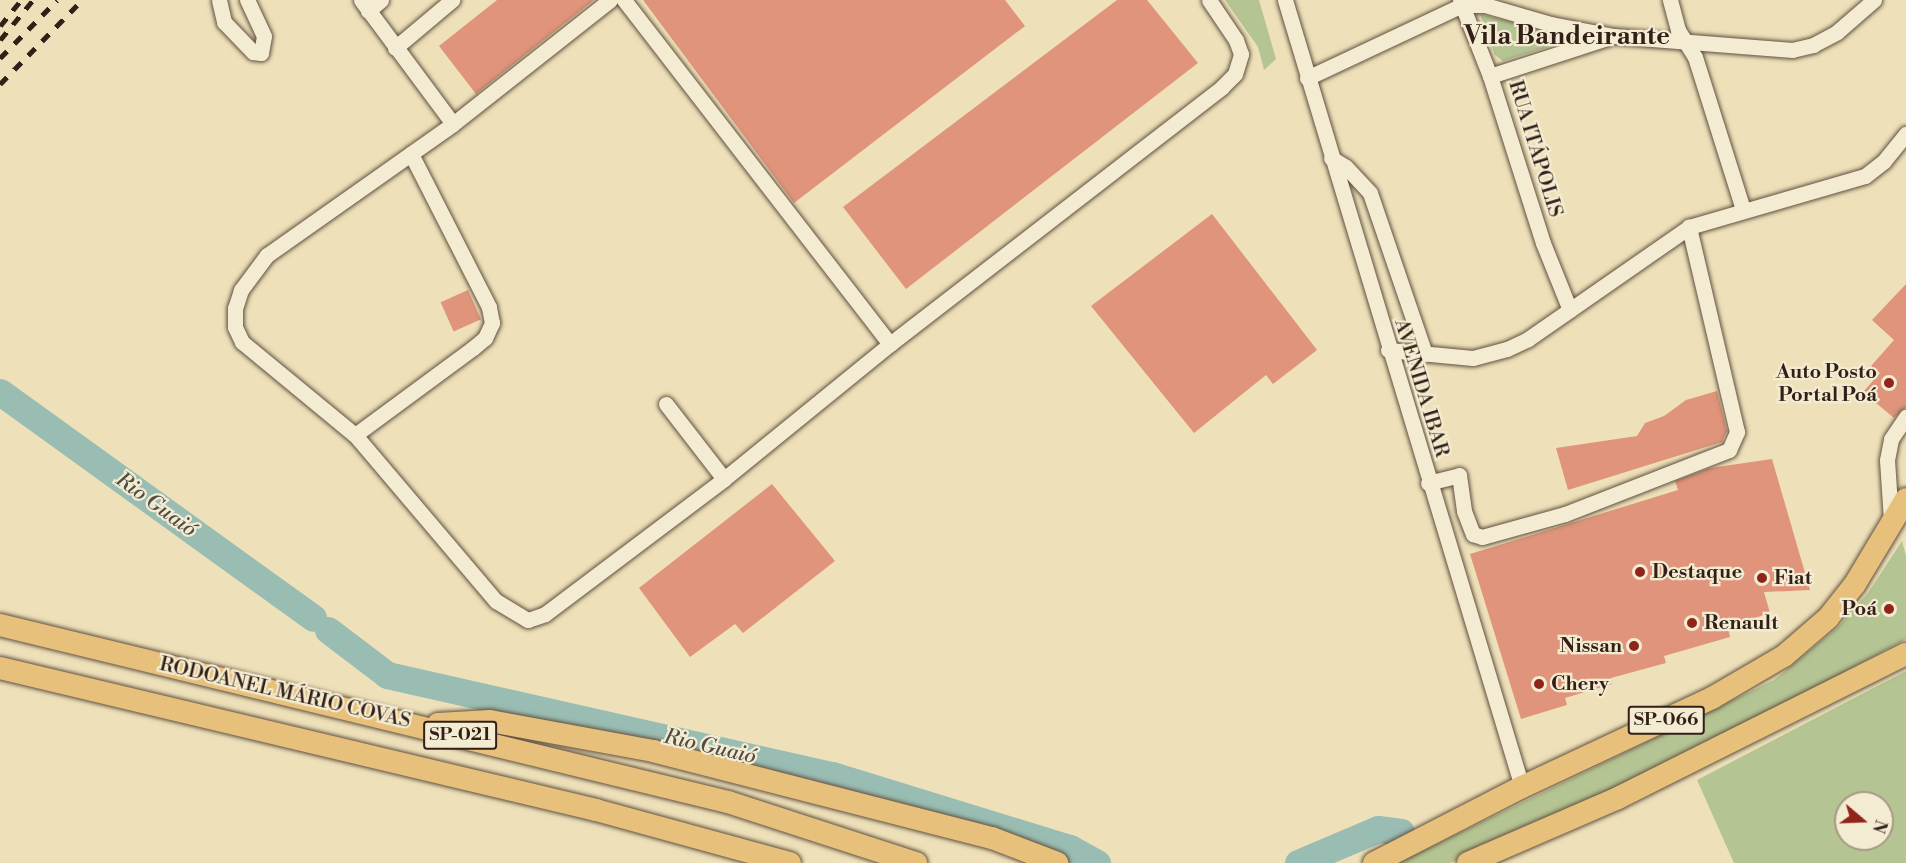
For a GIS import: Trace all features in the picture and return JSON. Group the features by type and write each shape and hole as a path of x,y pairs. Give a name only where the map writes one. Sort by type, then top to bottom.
{"highway":[{"name":"SP-066","path":"1384,858 1522,787 1712,698 1784,656 1828,618 1898,532 1904,504"},
{"name":"RODOANEL MÁRIO COVAS","path":"0,625 420,725 728,802 916,863"},
{"name":"SP-066","path":"1468,863 1618,798 1906,654"},
{"name":"RODOANEL MÁRIO COVAS","path":"0,668 596,810 790,863"},
{"path":"420,725 490,721 653,751 992,838 1057,863"},
{"path":"1365,863 1384,858"}],"street":[{"path":"219,0 230,28 253,52 261,53 264,36 247,0"},
{"path":"381,0 364,5 453,124"},
{"path":"395,48 452,0"},
{"path":"610,0 453,124 267,255 241,290 235,308 235,327 251,351 355,435 496,601 528,620 545,614 724,479 890,344 1094,190 1235,74 1241,54 1236,40 1209,0"},
{"path":"624,0 890,344"},
{"name":"AVENIDA IBAR","path":"1285,0 1428,483 1522,787"},
{"path":"1670,0 1676,25 1701,76 1743,209"},
{"path":"1307,78 1461,3 1485,5 1551,24 1614,36 1792,51 1813,45 1837,32 1874,0"},
{"name":"RUA ITÁPOLIS","path":"1461,3 1490,76 1511,153 1570,310"},
{"path":"1490,76 1614,36"},
{"path":"1388,350 1473,358 1488,355 1528,339 1689,227 1743,209 1841,186 1865,176 1884,161 1906,134"},
{"path":"355,435 474,348 485,338 492,323 489,307 411,154"},
{"path":"1331,158 1346,167 1370,193 1425,354"},
{"path":"1428,483 1459,475 1464,511 1473,534 1482,537 1565,514 1729,450 1737,432 1689,227"},
{"path":"666,404 724,479"},
{"path":"1898,532 1887,460 1891,439 1906,417"}],"green space":[{"path":"1225,0 1259,0 1276,59 1264,70 1258,47"},
{"path":"1480,14 1553,33 1556,39 1551,46 1503,61 1495,55"},
{"path":"1902,541 1906,556 1906,639 1660,770 1540,826 1450,863 1398,863 1774,680 1838,627 1868,593"},
{"path":"1906,671 1906,863 1734,863 1697,780"}],"building":[{"path":"497,0 594,0 476,94 439,46"},
{"path":"643,0 1005,0 1025,26 794,203"},
{"path":"1117,0 1147,0 1198,63 906,289 843,207"},
{"path":"1212,214 1317,350 1273,384 1266,375 1194,433 1091,306"},
{"path":"1906,284 1906,407 1894,418 1863,392 1880,373 1871,366 1894,340 1872,320"},
{"path":"468,290 481,319 454,331 441,302"},
{"path":"1717,391 1727,431 1722,442 1568,490 1556,448 1637,436 1645,423 1664,416 1686,400"},
{"name":"Destaque","path":"1772,459 1810,590 1764,592 1770,613 1728,627 1730,637 1664,656 1666,663 1611,678 1612,684 1565,698 1567,705 1521,719 1470,554 1678,490 1675,481 1710,468"},
{"path":"772,484 835,561 743,633 735,624 690,657 639,588"}],"waterway":[{"name":"Rio Guaió","path":"0,392 313,618"},
{"name":"Rio Guaió","path":"328,630 387,675 832,775 1070,848 1097,863"},
{"name":"Rio Guaió","path":"1298,863 1378,829 1401,832"}],"railway":[{"path":"0,26 21,0"},
{"path":"0,40 33,0"},
{"path":"0,58 57,0"},
{"path":"0,84 82,0"}],"place":[{"name":"Auto Posto Portal Poá","path":"1889,383"},
{"name":"Destaque","path":"1640,572"},
{"name":"Fiat","path":"1762,578"},
{"name":"Poá","path":"1889,609"},
{"name":"Renault","path":"1692,623"},
{"name":"Nissan","path":"1634,646"},
{"name":"Chery","path":"1539,684"}],"district":[{"name":"Vila Bandeirante","path":"1567,37"}]}
